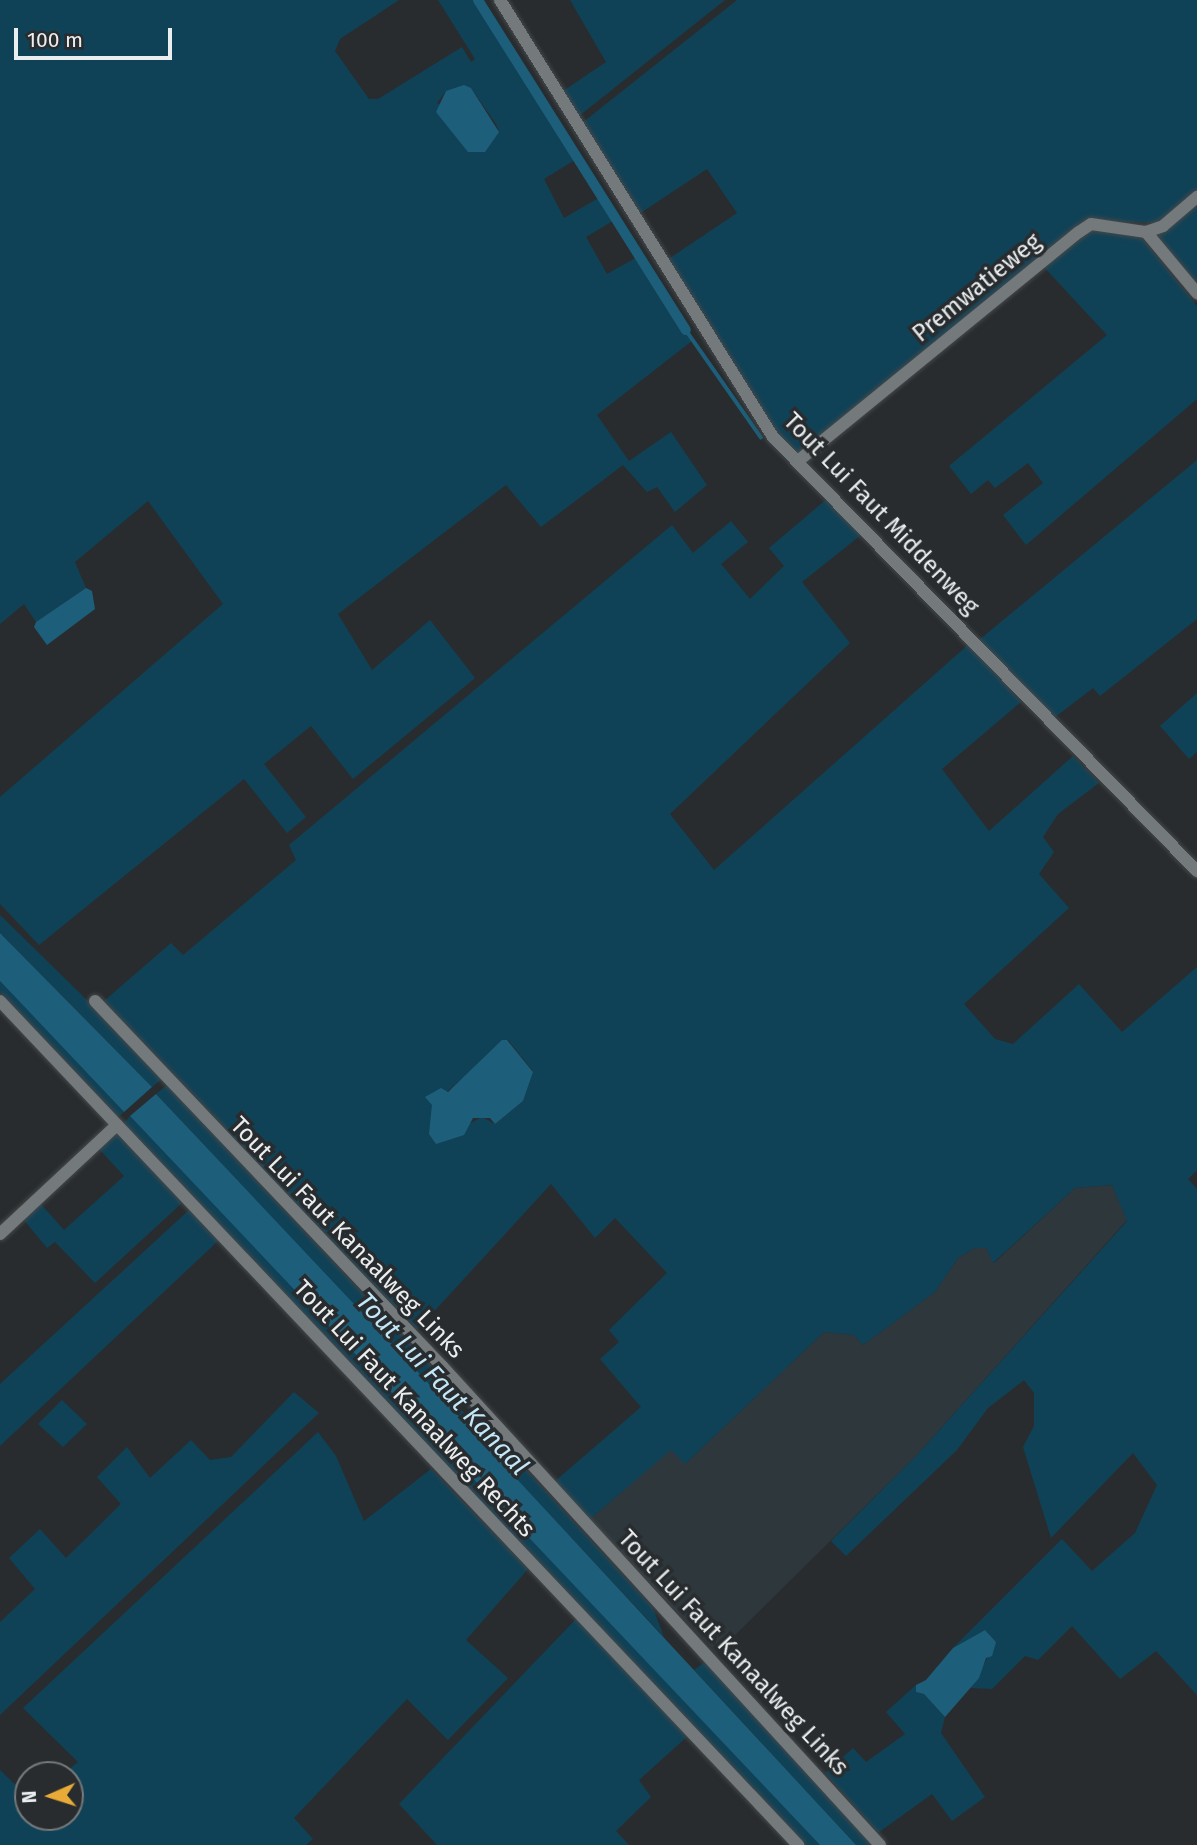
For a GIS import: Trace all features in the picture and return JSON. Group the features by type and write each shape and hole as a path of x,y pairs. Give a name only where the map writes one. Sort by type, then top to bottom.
{"street":[{"name":"Tout Lui Faut Middenweg","path":"500,0 774,437 1197,871"},
{"path":"1197,197 1163,226 1146,232 1197,293"},
{"name":"Premwatieweg","path":"798,461 1091,224 1146,232"},
{"name":"Tout Lui Faut Kanaalweg Links","path":"95,1001 442,1366 880,1845"},
{"name":"Tout Lui Faut Kanaalweg Rechts","path":"0,1002 798,1845"},
{"path":"0,1234 117,1125"}],"shaded area":[{"path":"0,0 399,0 340,39 335,51 369,99 378,99 462,47 471,62 475,59 438,0 478,0 578,158 544,179 564,218 602,196 616,219 586,237 607,274 639,256 693,340 597,415 629,461 671,432 707,485 675,512 657,487 647,492 623,465 541,527 506,485 338,614 372,670 430,620 475,678 353,779 311,726 264,764 306,817 287,833 244,779 39,945 0,904 0,797 223,604 148,501 75,562 86,588 36,622 24,604 0,624","holes":["471,88 499,132 437,103 446,91"]},
{"path":"570,0 725,0 579,116 563,91 606,62"},
{"path":"737,0 1197,0 1197,192 1160,223 1088,221 799,455 775,431 667,260 737,213 707,169 639,214 582,123"},
{"path":"464,85 471,88 499,132 485,152 468,152 436,112 446,91"},
{"path":"1197,204 1197,286 1156,237"},
{"path":"1094,229 1142,238 1197,306 1197,399 1026,545 1003,515 1043,483 1028,463 995,488 988,480 971,494 949,466 1107,335 1043,266"},
{"path":"1197,460 1197,619 1100,696 1093,688 1054,718 979,640"},
{"path":"828,498 861,535 802,582 850,643 670,814 714,870 969,644 1021,702 942,769 989,831 1073,756 1099,783 1058,814 1043,837 1054,852 1039,874 1069,908 964,1004 995,1039 1013,1044 1079,984 1122,1032 1197,967 1197,1170 1188,1179 1197,1189 1197,1695 1156,1651 1120,1679 1072,1626 1038,1660 1025,1656 992,1689 971,1688 996,1642 985,1630 953,1648 1062,1539 1092,1571 1135,1533 1157,1485 1133,1453 1051,1538 1023,1447 1034,1426 1034,1393 1024,1380 988,1408 957,1450 846,1556 831,1541 917,1455 1127,1221 1112,1185 1075,1188 993,1263 986,1248 975,1248 958,1258 935,1292 863,1345 854,1335 824,1332 685,1464 671,1450 589,1520 554,1482 641,1407 600,1359 619,1342 609,1330 667,1273 615,1218 595,1238 551,1184 417,1330 104,1001 171,943 183,955 296,860 289,845 672,525 693,553 731,521 748,542 721,564 750,599 784,566 769,548","holes":["508,1040 533,1071 523,1101 495,1124 482,1117 465,1126 432,1119 432,1104"]},
{"path":"86,588 92,591 95,609 47,645 34,627 36,622"},
{"path":"1197,693 1197,752 1189,759 1160,726"},
{"path":"0,915 90,1003 162,1079 152,1087 0,933"},
{"path":"0,933 152,1087 124,1112 0,981"},
{"path":"0,981 124,1112 118,1117 0,992"},
{"path":"502,1040 507,1040 533,1072 523,1101 495,1124 490,1118 473,1118 464,1135 436,1144 429,1134 432,1105 425,1097 441,1088 448,1092"},
{"path":"167,1085 448,1384 445,1392 495,1446 505,1447 653,1608 664,1637 156,1094"},
{"path":"156,1094 856,1845 820,1845 130,1116"},
{"path":"130,1116 820,1845 805,1845 368,1386 123,1124"},
{"path":"118,1133 182,1203 95,1283 55,1242 47,1248 23,1219 40,1203 64,1230 124,1176 99,1149"},
{"path":"1112,1185 1127,1220 917,1455 717,1653 589,1520 671,1449 686,1463 824,1332 854,1335 863,1345 935,1292 958,1258 975,1248 986,1248 994,1263 1075,1188"},
{"path":"189,1210 218,1241 0,1446 0,1384"},
{"path":"294,1392 319,1413 0,1715 0,1622 35,1589 9,1558 40,1529 66,1558 121,1504 97,1477 127,1447 150,1478 191,1440 210,1460 231,1457"},
{"path":"62,1400 87,1424 63,1447 38,1424"},
{"path":"318,1432 336,1456 364,1521 431,1469 528,1569 466,1640 508,1678 448,1740 407,1699 294,1818 313,1839 306,1845 0,1845 0,1770 14,1784 14,1831 84,1831 84,1761 77,1761 23,1708"},
{"path":"577,1618 689,1735 639,1780 651,1797 616,1831 629,1845 437,1845 399,1804"},
{"path":"985,1630 996,1642 992,1656 986,1658 979,1678 945,1717 924,1694 916,1692 916,1685 926,1680 953,1648"},
{"path":"706,1661 872,1845 856,1845 694,1670"},
{"path":"916,1685 916,1692 924,1694 945,1717 941,1733 985,1797 952,1821 932,1794 878,1833 825,1773 853,1748 866,1762 905,1734 886,1712"}],"waterway":[{"path":"478,0 686,330"},
{"path":"686,330 761,437"}],"water label":[{"name":"Tout Lui Faut Kanaal","path":"442,1384"}]}
